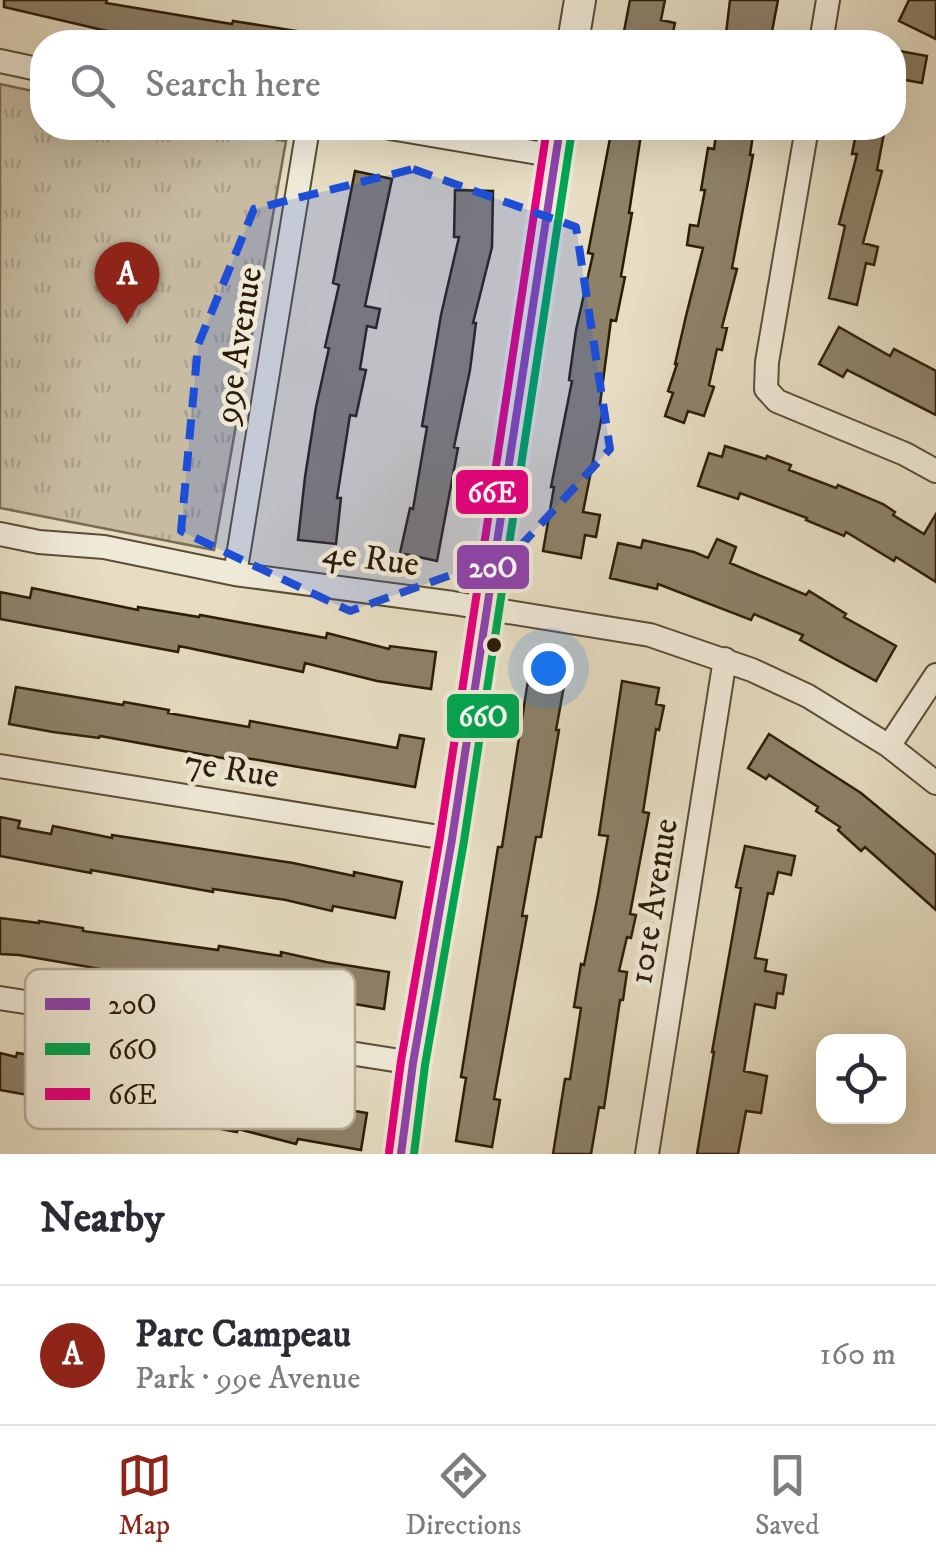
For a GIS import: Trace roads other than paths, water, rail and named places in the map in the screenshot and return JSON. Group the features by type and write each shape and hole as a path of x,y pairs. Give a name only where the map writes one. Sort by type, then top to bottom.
{"street":[{"path":"575,30 580,0"},
{"path":"823,30 828,0"},
{"path":"0,61 30,67"},
{"name":"99e Avenue","path":"235,574 306,140"},
{"path":"805,140 767,362 766,388 777,401 905,454 936,472"},
{"path":"401,1154 558,142"},
{"name":"4e Rue","path":"0,534 39,542 104,547 235,574 650,635 726,660 808,696 889,746 936,783"},
{"name":"101e Avenue","path":"647,1154 726,660"},
{"path":"889,746 936,674"},
{"name":"7e Rue","path":"0,766 452,839"},
{"path":"0,998 25,1002"},
{"path":"355,1054 413,1063"}],"place":[{"name":"Parc Campeau","path":"127,324"}]}
